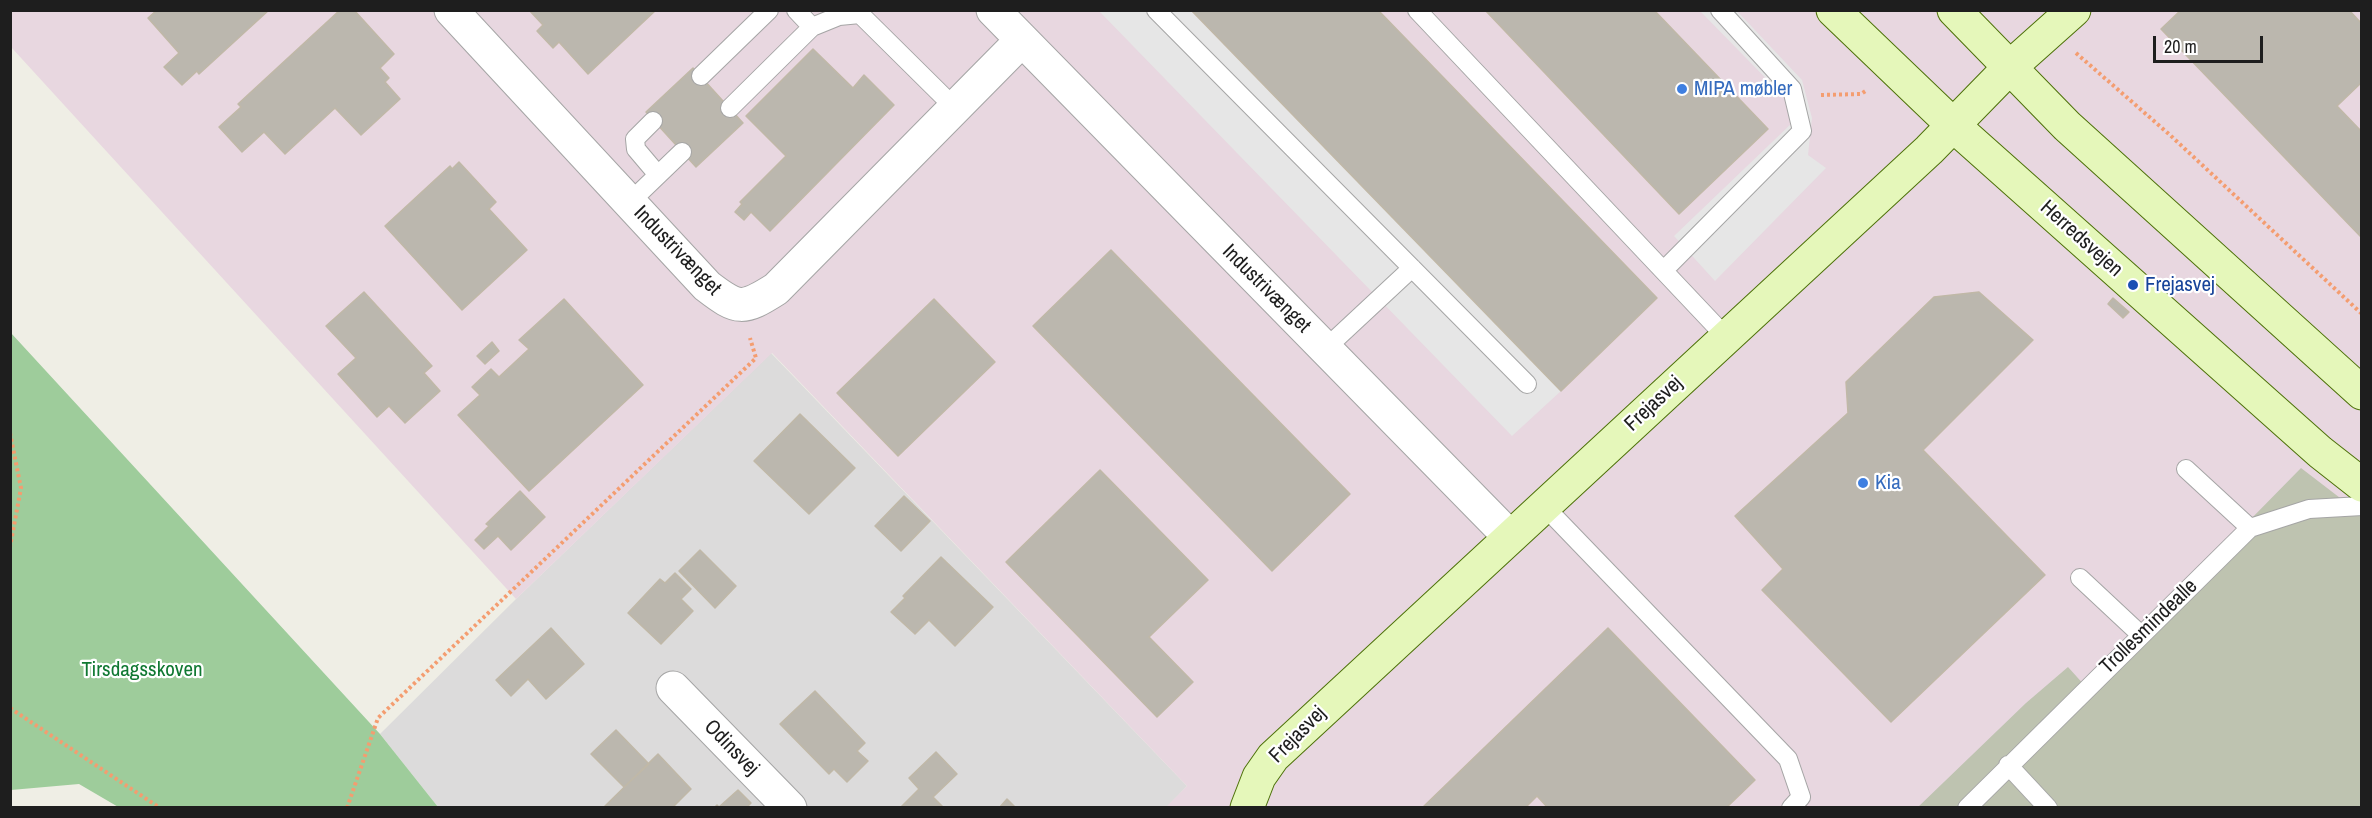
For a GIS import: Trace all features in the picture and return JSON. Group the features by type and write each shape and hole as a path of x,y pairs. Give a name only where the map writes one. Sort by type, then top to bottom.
{"street":[{"name":"Industrivænget","path":"451,10 706,286 725,300 741,306 758,300 776,289 1022,40"},
{"name":"Industrivænget","path":"993,10 1510,537"},
{"name":"Herredsvejen","path":"1833,10 1954,126 2320,452 2361,485"},
{"path":"1954,10 2067,126 2361,393"},
{"name":"Frejasvej","path":"1247,807 1259,777 1273,757 1954,126 2009,68 2063,21"},
{"name":"Odinsvej","path":"673,688 790,807"}],"lane":[{"path":"701,76 769,10"},
{"path":"796,10 812,27"},
{"path":"1156,10 1527,384"},
{"path":"1664,270 1802,130 1792,89 1720,10"},
{"path":"1423,13 1726,337"},
{"path":"730,108 812,27 839,16 860,14 954,107"},
{"path":"653,121 635,139 636,149 658,175"},
{"path":"629,203 682,152"},
{"path":"1325,349 1412,268"},
{"path":"2186,469 2250,528"},
{"path":"1544,506 1788,759 1801,797 1791,807"},
{"name":"Trollesmindealle","path":"1967,807 2250,528 2309,509 2361,506"},
{"path":"2080,578 2141,635"},
{"path":"2008,765 2048,807"}],"path":[{"path":"2063,21 2170,135 2361,314"},
{"path":"347,807 378,718 756,358 741,306"},
{"path":"10,433 21,488 10,547"},
{"path":"10,704 11,709 160,807"}],"shaded area":[{"path":"11,10 2361,11 2361,807 1166,807 1187,786 772,353 516,599 11,47"},
{"path":"1099,11 1191,11 1561,391 1512,436"},
{"path":"1700,11 1737,11 1802,80 1812,118 1808,155 1826,168 1715,281 1674,236 1793,122 1787,100"},
{"path":"771,353 1187,786 1166,808 438,807 380,734"},
{"path":"2301,468 2361,514 2361,807 1917,808 2026,703 2068,667 2086,687"}],"green space":[{"name":"Tirsdagsskoven","path":"11,333 380,734 438,807 120,808 79,784 11,790"}],"building":[{"path":"157,10 269,10 199,74 197,71 182,85 164,67 179,53 148,18"},
{"path":"340,10 354,10 394,54 380,68 389,78 385,82 400,99 361,135 335,108 285,154 264,132 242,152 219,127 241,107 238,104"},
{"path":"529,10 656,10 588,74 559,42 553,48 537,31 543,25"},
{"path":"1191,10 1378,10 1657,298 1561,391"},
{"path":"1485,10 1654,10 1768,129 1679,214"},
{"path":"2181,10 2349,10 2362,24 2362,82 2337,106 2362,132 2361,237 2161,29"},
{"path":"813,49 853,88 864,75 894,105 770,231 751,212 744,220 735,212 742,204 740,202 786,156 746,116"},
{"path":"693,68 743,123 696,167 646,112"},
{"path":"459,162 496,202 489,209 527,250 462,310 385,226 450,166 452,169"},
{"path":"1111,250 1350,494 1272,571 1033,326"},
{"path":"364,292 432,366 424,373 440,391 405,423 389,406 377,417 338,374 356,358 326,326"},
{"name":"Kia","path":"1979,292 2033,340 1923,450 2045,575 1891,722 1762,590 1783,569 1735,516 1848,413 1846,382 1934,297"},
{"path":"2113,298 2129,312 2123,318 2108,304"},
{"path":"564,299 643,385 529,491 458,415 480,395 472,387 491,369 499,377 529,349 519,340"},
{"path":"934,299 995,362 898,456 837,393"},
{"path":"492,342 499,351 485,364 477,356"},
{"path":"800,414 855,468 809,514 754,461"},
{"path":"1100,470 1208,580 1149,637 1193,682 1157,717 1006,562"},
{"path":"520,491 545,517 511,550 498,536 484,549 475,540 489,526 486,524"},
{"path":"904,496 930,521 901,551 875,526"},
{"path":"700,550 736,586 715,608 679,571"},
{"path":"941,557 993,607 955,646 929,620 915,634 891,612 905,598 903,596"},
{"path":"675,573 691,589 681,599 693,611 661,644 628,613 660,579 665,583"},
{"path":"551,628 584,664 546,699 528,679 511,696 496,680"},
{"path":"1608,628 1755,780 1726,808 1548,808 1537,796 1525,808 1422,808"},
{"path":"815,691 865,743 857,751 868,761 847,782 834,769 829,774 780,724"},
{"path":"616,730 649,764 624,787 591,754"},
{"path":"936,752 957,774 933,797 944,808 900,808 919,789 909,778"},
{"path":"658,754 691,789 672,808 603,808"},
{"path":"738,790 751,803 746,808 714,808 717,805 719,807"},
{"path":"1007,799 1016,808 999,808"}],"place":[{"name":"MIPA møbler","path":"1682,89"},
{"name":"Frejasvej","path":"2133,285"},
{"name":"Kia","path":"1863,483"}]}
